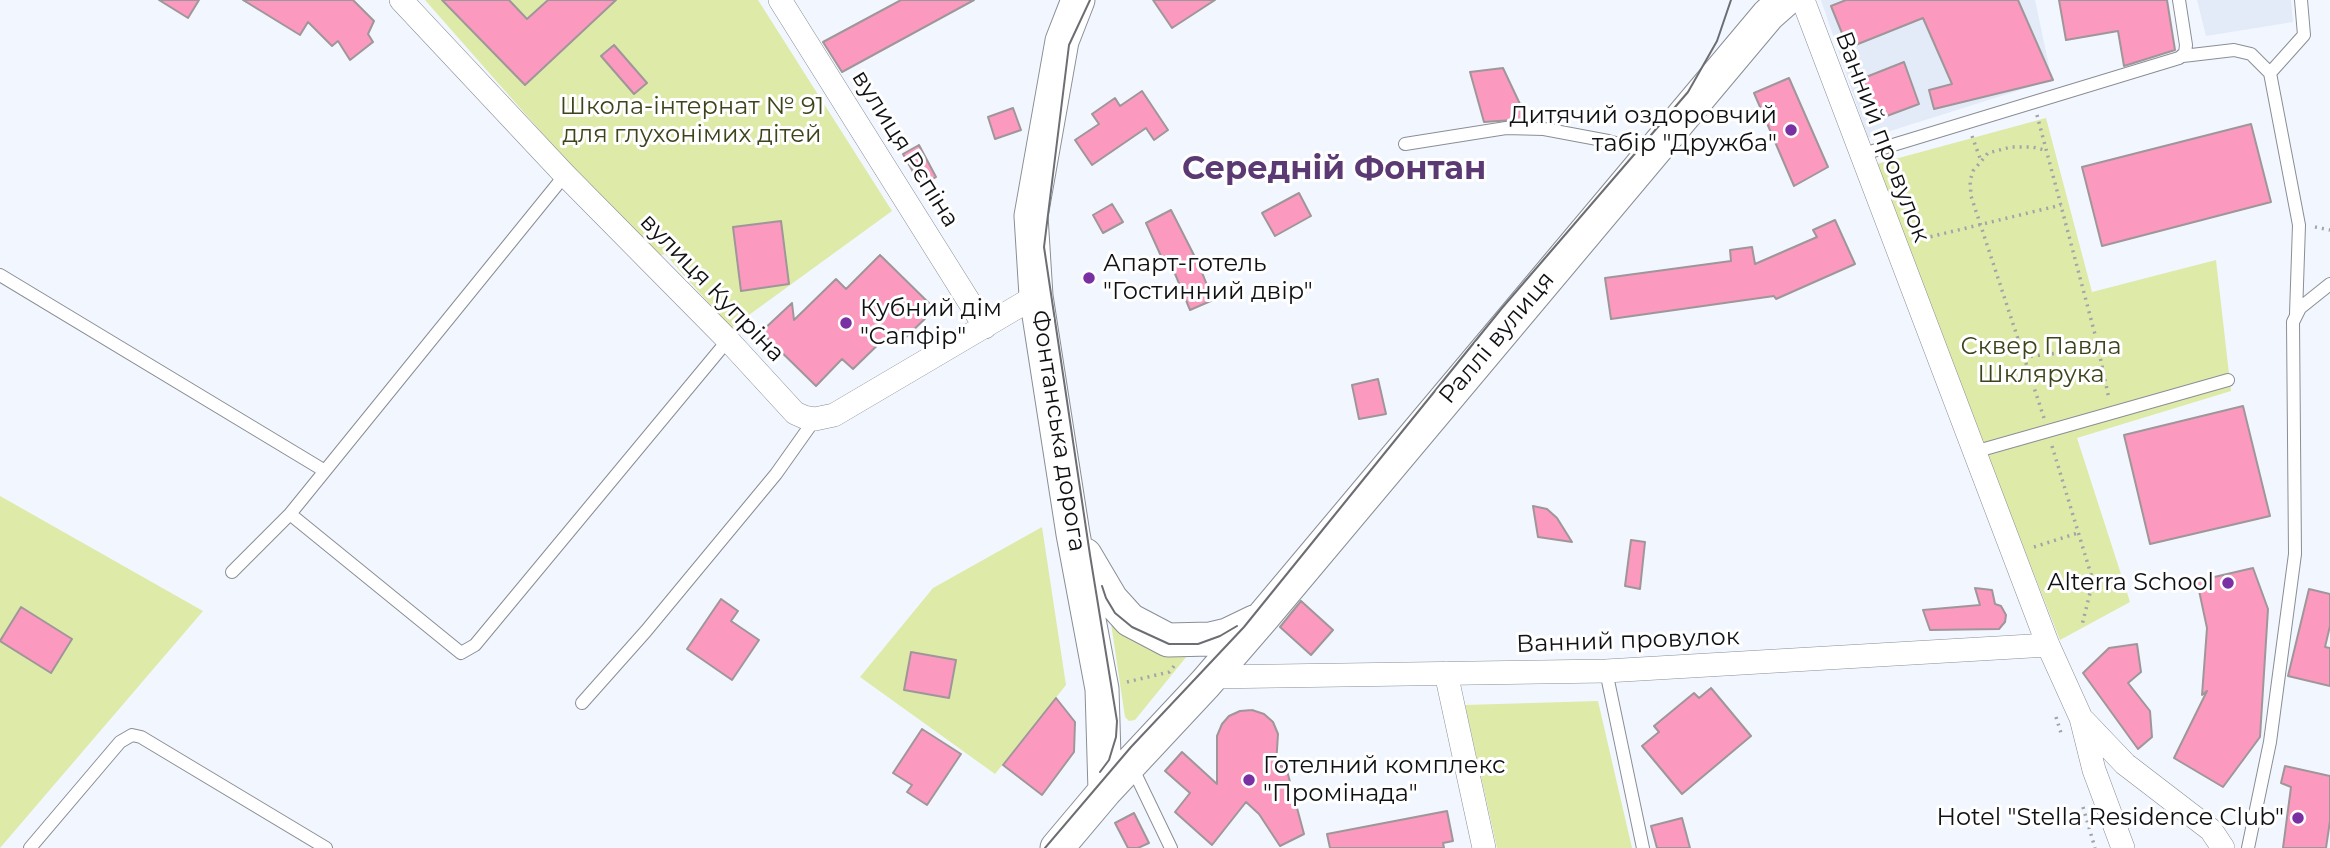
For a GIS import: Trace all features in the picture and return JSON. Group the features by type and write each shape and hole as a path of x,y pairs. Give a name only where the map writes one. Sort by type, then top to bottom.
{"main road":[{"name":"Фонтанська дорога","path":"1078,0 1062,41 1031,216 1036,296 1073,534 1102,689 1105,791"},
{"name":"Раллі вулиця","path":"1105,791 1263,617 1768,15 1785,0"},
{"path":"1073,534 1111,599 1130,620 1168,640 1210,639 1227,635 1263,617"},
{"path":"1057,848 1105,791"}],"street":[{"name":"вулиця Купріна","path":"401,0 795,413 815,419"},
{"name":"вулиця Рєпіна","path":"780,0 985,327"},
{"name":"Ванний провулок","path":"1803,0 2048,645 2081,718 2094,770 2123,848"},
{"path":"815,419 834,415 1036,296"},
{"name":"Ванний провулок","path":"1211,677 1606,671 2048,645"},
{"path":"1446,673 1484,848"},
{"name":"Ванний провулок","path":"2081,718 2124,764 2211,830 2223,848"}],"lane":[{"path":"2179,0 2186,45 2182,56"},
{"path":"2270,73 2304,35 2301,0"},
{"path":"1860,155 2182,56 2234,50 2251,54 2270,73 2299,225 2293,330 2295,554 2270,742 2248,848"},
{"path":"1405,144 1506,128 1544,129 1653,153"},
{"path":"233,572 290,514 565,174"},
{"path":"0,275 325,471"},
{"path":"2295,314 2330,284"},
{"path":"290,514 461,653 475,645 728,340"},
{"path":"1974,452 2228,380"},
{"path":"582,703 646,631 767,485 815,419"},
{"path":"1606,671 1643,848"},
{"path":"30,848 120,742 132,735 141,737 326,848"},
{"path":"1130,764 1171,848"}],"path":[{"path":"2034,103 2097,342 2112,413"},
{"path":"1967,123 1981,161"},
{"path":"2045,150 2011,147 1988,153 1973,171 1970,181 1971,196 2048,432 2093,581 2082,625"},
{"path":"1895,245 2061,205"},
{"path":"2024,357 2067,352 2097,342"},
{"path":"2029,549 2078,533"},
{"path":"2052,707 2065,746"},
{"path":"2080,797 2095,848"}],"shaded area":[{"path":"1821,0 2035,0 2052,80 1868,138"},
{"path":"2197,0 2291,0 2293,22 2206,36"}],"green space":[{"name":"Школа-інтернат № 91 для глухонімих дітей","path":"425,0 758,0 892,211 731,328 665,254 652,258"},
{"name":"Сквер Павла Шклярука","path":"2046,118 2092,292 2216,260 2231,391 2077,438 2130,602 2060,640 1873,165"},
{"path":"0,496 203,611 0,848"},
{"path":"1042,527 1066,685 995,774 860,677 933,588"},
{"path":"1111,623 1187,656 1135,720 1129,721 1125,717"},
{"path":"1598,701 1632,848 1497,848 1465,705"}],"building":[{"path":"159,0 199,0 188,18"},
{"path":"243,0 353,0 374,21 368,34 373,42 350,60 338,41 332,46 308,22 300,35"},
{"path":"442,0 509,0 527,19 548,0 616,0 525,85"},
{"path":"901,0 974,0 842,72 823,42"},
{"path":"1153,0 1215,0 1172,28"},
{"path":"1846,0 2018,0 2053,80 1934,109 1929,90 1952,84 1923,18 1848,48 1831,6"},
{"path":"2059,0 2167,0 2175,50 2124,66 2118,31 2066,40"},
{"path":"614,45 647,83 634,94 601,56"},
{"path":"1904,62 1919,104 1876,120 1861,79"},
{"path":"1503,68 1527,119 1484,122 1470,72"},
{"name":"Дитячий оздоровчий табір \"Дружба\"","path":"1789,78 1828,167 1794,186 1754,93"},
{"path":"1142,91 1168,130 1154,140 1146,128 1092,165 1075,140 1099,124 1092,114 1115,98 1120,106"},
{"path":"1013,108 1021,130 995,139 988,117"},
{"path":"2251,124 2271,202 2102,246 2082,167"},
{"path":"919,145 936,177 921,186 903,154"},
{"path":"1299,193 1311,216 1275,236 1262,213"},
{"path":"1112,204 1123,222 1103,233 1093,215"},
{"path":"1171,210 1199,265 1213,300 1190,310 1171,264 1166,267 1146,223"},
{"path":"1835,220 1855,264 1776,299 1774,296 1611,319 1605,278 1731,261 1730,250 1752,247 1755,264 1817,237 1813,230"},
{"path":"781,221 789,284 741,291 733,227"},
{"name":"Кубний дім \"Сапфір\"","path":"880,255 935,309 902,341 892,331 853,369 842,359 816,386 761,332 792,303 794,320 836,279 846,289"},
{"path":"1378,379 1386,414 1359,419 1352,385"},
{"path":"2243,406 2270,516 2150,544 2124,435"},
{"path":"1533,506 1547,509 1557,518 1572,542 1538,537"},
{"path":"1631,540 1645,542 1640,589 1625,586"},
{"path":"2253,568 2268,609 2260,737 2223,787 2174,758 2207,691 2202,695 2207,628 2197,581"},
{"path":"1975,588 1992,590 1995,604 2001,606 2006,615 2005,622 1999,629 1930,630 1923,610 1980,605"},
{"path":"2309,589 2330,594 2330,626 2325,647 2330,648 2330,686 2288,676"},
{"path":"721,599 738,611 731,621 759,640 732,680 687,649"},
{"path":"1301,601 1333,630 1311,655 1280,627"},
{"path":"21,607 72,639 51,673 0,641"},
{"path":"2137,644 2141,672 2128,683 2150,711 2152,737 2138,749 2083,673 2109,648"},
{"path":"911,652 956,660 949,698 904,690"},
{"path":"1711,688 1751,736 1682,794 1642,746 1659,732 1654,726 1694,693 1699,698"},
{"path":"1056,698 1075,722 1074,752 1042,795 1003,765"},
{"path":"1252,710 1264,714 1273,722 1278,734 1276,765 1286,767 1304,834 1280,846 1259,814 1246,802 1212,845 1175,812 1190,793 1165,771 1182,752 1217,784 1217,736 1222,724 1229,716"},
{"path":"922,729 961,754 927,805 907,792 912,785 893,773"},
{"path":"2285,766 2330,776 2330,821 2326,848 2283,848 2291,787 2281,783"},
{"path":"1447,811 1453,841 1443,843 1444,848 1330,848 1327,834"},
{"path":"1134,813 1149,843 1138,848 1128,848 1115,823"},
{"path":"1682,818 1690,848 1657,848 1651,826"}],"tram line":[{"path":"1090,0 1069,45 1044,247 1117,721 1116,737 1109,760 1100,772"},
{"path":"1045,848 1131,747 1244,627 1502,308 1688,92 1717,41 1731,0"},
{"path":"1102,586 1115,613 1132,627 1169,644 1198,644 1237,626"}],"place":[{"name":"Дитячий оздоровчий табір \"Дружба\"","path":"1791,130"},
{"name":"Апарт-готель \"Гостинний двір\"","path":"1089,278"},
{"name":"Кубний дім \"Сапфір\"","path":"846,323"},
{"name":"Alterra School","path":"2228,583"},
{"name":"Готелний комплекс \"Промінада\"","path":"1249,780"},
{"name":"Hotel \"Stella Residence Club\"","path":"2298,818"}],"district":[{"name":"Середній Фонтан","path":"1334,170"}]}
